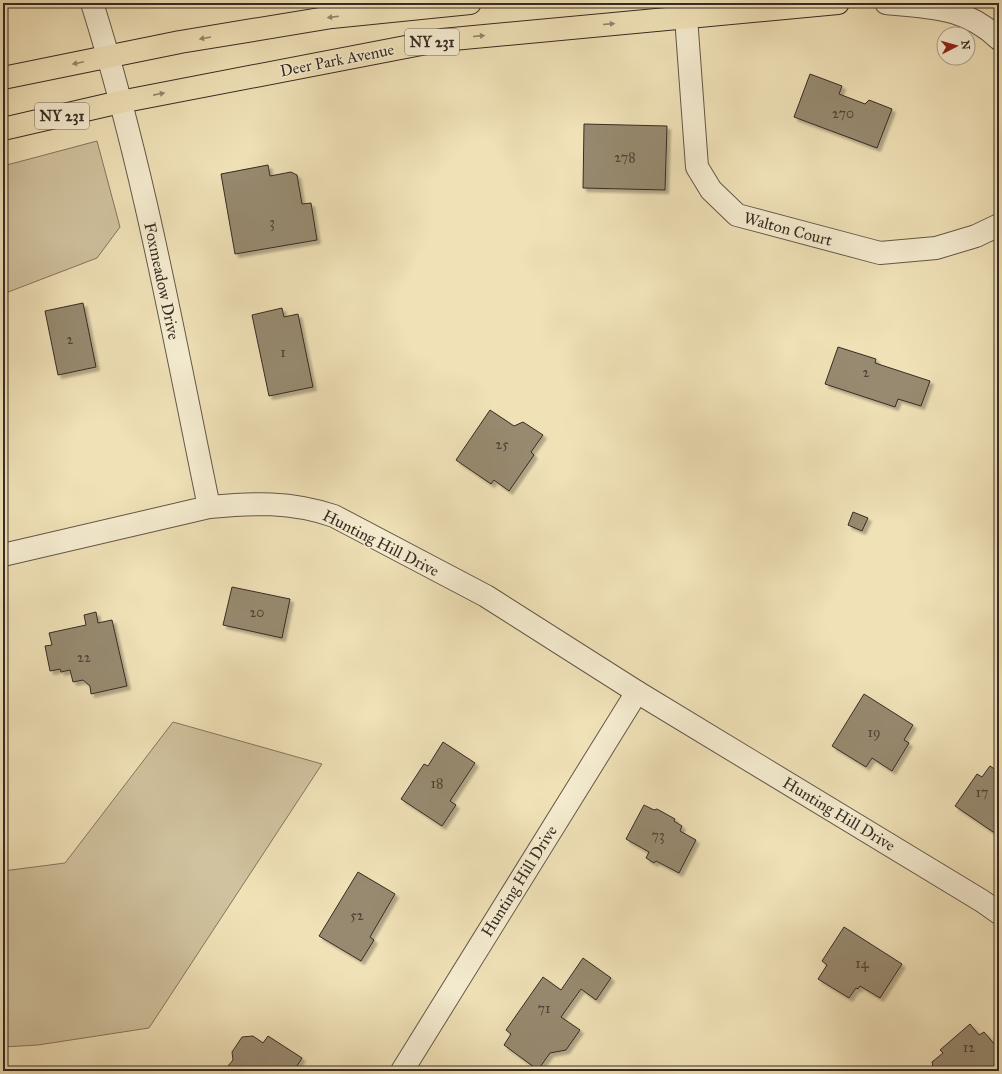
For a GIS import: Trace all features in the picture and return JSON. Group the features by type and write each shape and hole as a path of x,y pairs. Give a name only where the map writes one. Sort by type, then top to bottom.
{"main road":[{"name":"NY 231","path":"3,78 180,42 332,17 470,3"},
{"name":"Deer Park Avenue","path":"3,129 120,102 442,40 838,3"}],"street":[{"name":"Foxmeadow Drive","path":"92,3 109,56 152,229 209,507"},
{"path":"886,3 946,10 960,14 981,24 999,39"},
{"name":"Walton Court","path":"686,17 697,167 711,190 737,215 880,253 936,248 976,236 999,225"},
{"name":"Hunting Hill Drive","path":"3,555 209,507 243,504 269,504 314,509 334,516 486,596 637,692 871,833 999,913"},
{"name":"Hunting Hill Drive","path":"402,1071 637,692"}],"shaded area":[{"path":"97,141 120,227 97,258 3,294 3,166"},
{"path":"173,722 322,764 149,1028 38,1045 3,1047 3,871 65,863"}],"building":[{"path":"810,74 842,86 839,94 865,104 869,100 892,109 877,148 794,117"},
{"path":"584,124 667,126 665,190 583,188"},
{"path":"268,165 270,176 291,172 297,175 302,204 311,203 317,240 235,254 221,174"},
{"path":"83,303 96,367 58,375 45,311"},
{"path":"282,308 284,317 298,314 313,387 269,396 252,315"},
{"path":"838,347 876,359 875,363 930,381 921,406 898,399 895,407 825,384"},
{"path":"490,410 514,426 523,422 543,435 531,452 534,455 509,491 494,480 491,484 456,460"},
{"path":"853,512 868,518 862,531 848,525"},
{"path":"232,587 290,599 282,638 223,625"},
{"path":"96,612 98,623 112,620 127,686 91,694 90,686 83,680 73,682 70,670 61,672 60,669 50,671 45,646 52,645 49,633 86,625 84,615"},
{"path":"864,694 913,725 904,740 909,743 892,771 872,758 866,767 832,746"},
{"path":"443,742 475,763 450,801 456,805 442,826 401,799 424,764 428,766"},
{"path":"990,766 999,772 999,836 955,806 977,774 982,777"},
{"path":"644,805 654,810 657,809 675,819 674,821 682,826 680,831 696,840 679,873 656,861 654,863 646,858 649,852 626,839"},
{"path":"358,872 395,894 370,937 374,940 361,961 319,936"},
{"path":"844,927 902,964 880,998 860,986 858,989 856,988 849,998 818,979 827,965 822,961"},
{"path":"583,958 611,978 596,1000 581,989 561,1017 580,1030 566,1050 550,1053 538,1070 504,1045 511,1034 506,1030 543,977 561,990"},
{"path":"970,1024 979,1035 984,1032 996,1046 994,1048 999,1055 999,1071 934,1071 932,1062 943,1053 940,1050"},
{"path":"253,1036 263,1043 268,1036 302,1058 295,1069 298,1071 229,1071 228,1066 233,1060 232,1052 242,1037"}]}
